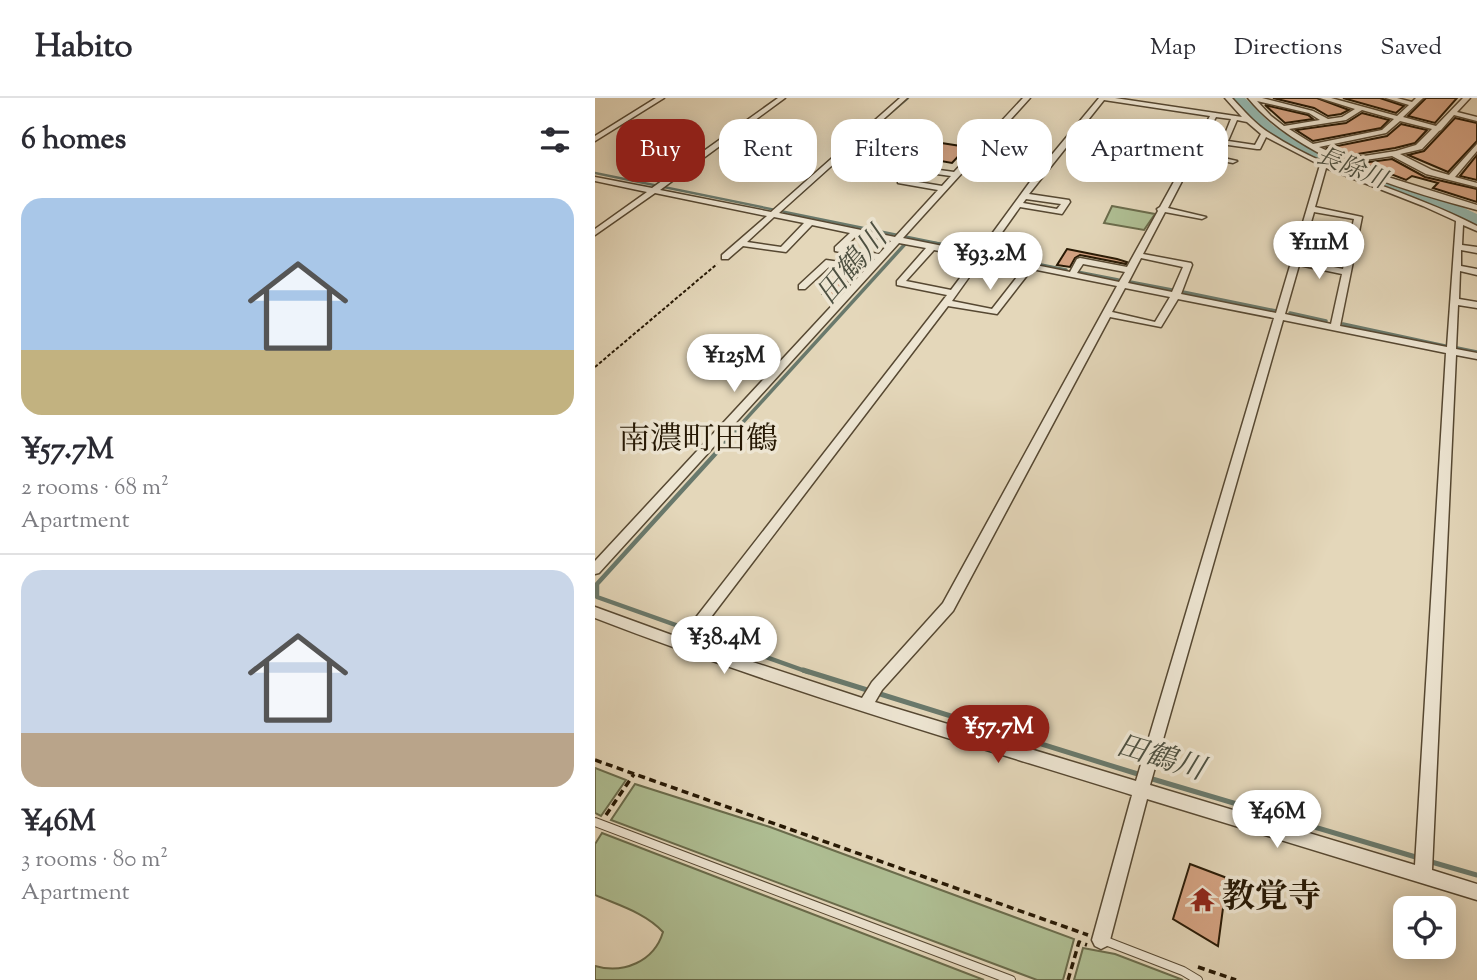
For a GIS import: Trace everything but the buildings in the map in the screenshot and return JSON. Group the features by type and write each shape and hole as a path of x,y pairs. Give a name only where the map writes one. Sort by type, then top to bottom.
{"street":[{"path":"595,139 661,98"},
{"path":"595,233 782,98"},
{"path":"725,257 904,98"},
{"path":"595,569 1027,98"},
{"path":"684,642 949,298 1024,196 1106,98 1148,101 1250,120"},
{"path":"1228,98 1265,133 1324,163 1462,220 1477,229"},
{"path":"1252,98 1311,112 1326,121"},
{"path":"1252,98 1292,136 1418,190 1477,208"},
{"path":"1323,98 1439,129"},
{"path":"1389,98 1413,104"},
{"path":"1313,146 1384,132 1420,98"},
{"path":"1455,98 1466,99"},
{"path":"1347,161 1419,147 1466,99"},
{"path":"1282,128 1352,116 1361,108"},
{"path":"1454,113 1477,119"},
{"path":"1212,119 1214,115"},
{"path":"1235,117 1224,142 1257,147 1265,133"},
{"path":"1450,178 1477,146"},
{"path":"1394,154 1407,163 1477,185"},
{"path":"1228,160 1233,161"},
{"path":"1101,940 1142,787 1313,209 1324,163"},
{"path":"944,189 901,181 913,168 956,175"},
{"path":"595,179 658,188 979,257 1477,356"},
{"path":"867,704 877,686 948,607 1177,182"},
{"path":"1018,204 1059,212 1066,202 1024,196"},
{"path":"1161,209 1202,217"},
{"path":"1313,209 1358,217 1335,327"},
{"path":"1423,874 1451,351 1459,222 1462,220"},
{"path":"741,243 783,250 810,222"},
{"path":"856,231 838,248 880,257"},
{"path":"932,246 900,283 994,312 1029,267"},
{"path":"1458,247 1477,250"},
{"path":"1106,313 1158,325 1175,296 1188,265 1137,255"},
{"path":"1072,275 1080,261 1129,270"},
{"path":"802,287 829,262 869,269"},
{"path":"1297,262 1346,272"},
{"path":"1457,268 1477,272"},
{"path":"1454,301 1477,305"},
{"path":"595,612 867,704 1477,892"}],"lane":[{"path":"598,823 1011,980"},
{"path":"1101,940 1183,971 1198,980"}],"path":[{"path":"595,368 725,257"},
{"path":"595,760 1094,937 1091,947 1079,942 1068,980"},
{"path":"598,823 634,774"}],"green space":[{"path":"1112,206 1155,214 1144,230 1104,223"},
{"path":"595,768 626,780 601,816 595,813"},
{"path":"635,784 770,827 1074,939 1063,980 1037,980 611,820"},
{"path":"602,833 984,980 595,980 595,966 616,968 636,963 653,951 663,932 640,915 595,895 595,844"},
{"path":"1083,948 1115,954 1183,980 1074,980"}],"waterway":[{"path":"884,119 908,98"},
{"name":"長除川","path":"1238,98 1268,128 1296,147 1347,170 1427,197 1477,220"},
{"name":"田鶴川","path":"595,173 942,244"},
{"name":"田鶴川","path":"904,244 910,238"},
{"name":"田鶴川","path":"735,431 906,243"},
{"path":"933,243 979,252"},
{"path":"985,254 1066,270"},
{"path":"1077,272 1118,280"},
{"path":"1130,282 1172,290"},
{"path":"1178,291 1276,311"},
{"path":"1290,313 1326,321"},
{"path":"1343,324 1445,346"},
{"path":"1457,348 1477,352"},
{"name":"田鶴川","path":"737,430 597,584 597,597 808,672"},
{"name":"田鶴川","path":"803,670 1141,775"},
{"name":"田鶴川","path":"1149,778 1419,858"},
{"name":"田鶴川","path":"1428,861 1477,875"}],"place":[{"name":"教覚寺","path":"1202,899"}],"district":[{"name":"南濃町田鶴","path":"698,441"}]}
